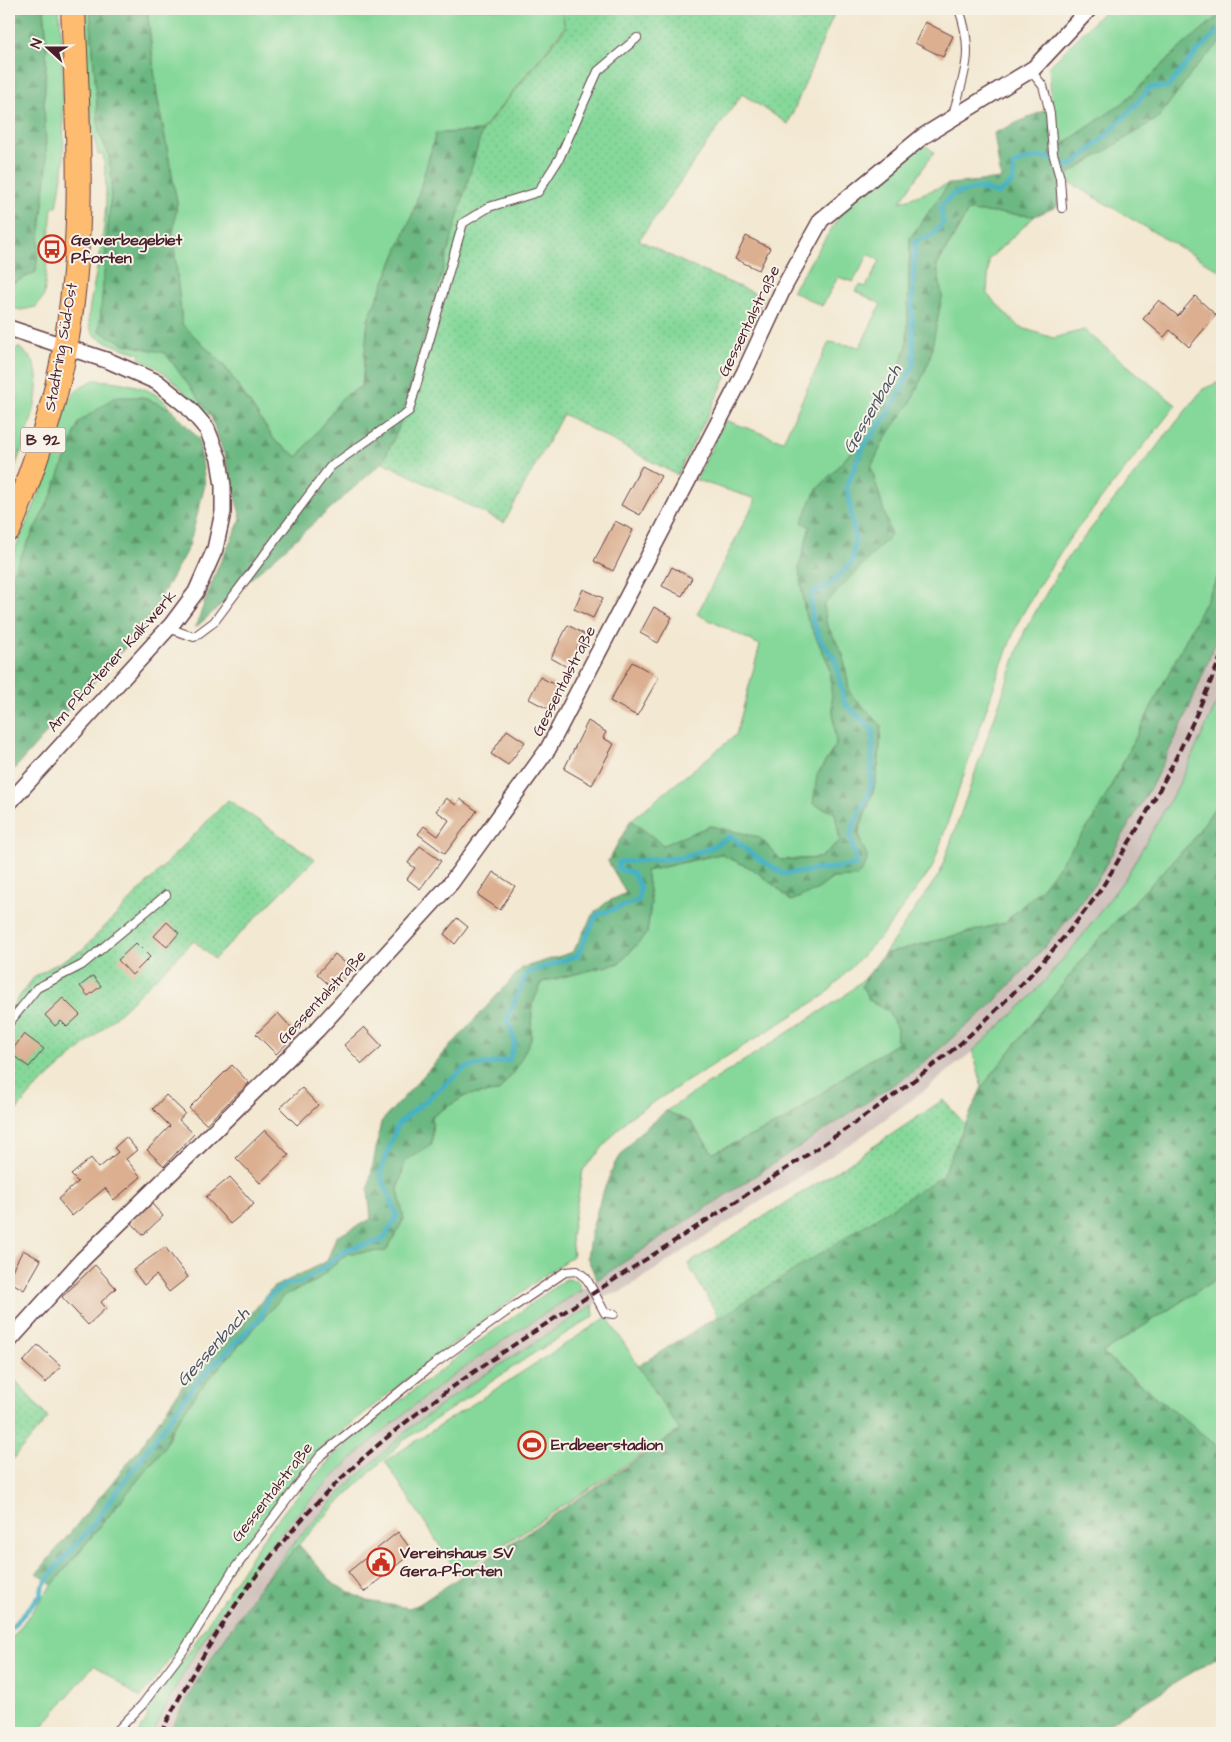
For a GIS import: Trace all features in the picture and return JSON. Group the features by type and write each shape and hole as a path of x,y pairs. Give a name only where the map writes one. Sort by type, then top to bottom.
{"main road":[{"name":"Stadtring Süd-Ost","path":"9,529 42,441 58,382 65,346 76,262 80,170 73,9"}],"street":[{"name":"Gessentalstraße","path":"9,1341 82,1260 318,1030 452,883 548,749 744,373 784,287 821,220 922,137 1030,70 1089,9"},
{"name":"Am Pfortener Kalkwerk","path":"9,328 109,361 157,382 188,407 207,430 219,459 224,486 222,512 215,549 196,592 168,628 9,803"}],"lane":[{"path":"951,120 968,58 967,34 959,9"},
{"path":"168,628 194,637 214,622 330,467 409,411 463,223 489,207 538,192 559,159 598,71 637,38"},
{"path":"1030,70 1042,86 1047,101 1053,153 1060,178 1062,208"},
{"path":"9,1023 37,988 82,965 166,895"},
{"name":"Gessentalstraße","path":"115,1733 142,1705 186,1647 232,1572 321,1455 430,1367 565,1272 577,1270 586,1278 606,1313 614,1314"}],"shaded area":[{"path":"1222,627 1222,692 1179,784 1126,877 1079,940 1030,998 973,1051 930,1086 859,1138 619,1293 607,1296 531,1344 470,1384 411,1427 347,1486 294,1544 258,1588 199,1677 169,1733 153,1733 174,1690 213,1624 278,1537 313,1497 353,1458 398,1419 459,1372 911,1073 990,1006 1094,885 1153,783 1186,716"}],"green space":[{"path":"9,9 44,9 47,43 44,104 47,167 36,272 9,285"},
{"path":"44,9 59,9 62,43 64,164 57,207 52,207 44,296 36,307 21,310 9,307 9,285 36,272 47,43"},
{"path":"81,9 90,9 99,133 109,155 112,181 102,301 125,344 165,352 210,414 204,416 168,376 139,359 140,354 101,339 90,328 90,308 102,241 106,191 103,154 98,155 91,125"},
{"path":"90,9 147,9 157,96 177,202 173,235 182,324 223,364 276,442 298,457 342,398 362,386 368,320 413,213 436,133 482,131 398,430 383,462 195,628 218,567 241,519 227,463 210,414 165,353 125,344 99,331 112,181 109,155 99,133"},
{"path":"147,9 562,9 565,27 481,131 436,134 413,213 368,320 362,386 345,396 298,457 276,442 223,364 182,325 173,235 177,202 157,94"},
{"path":"562,9 836,9 788,124 742,94 639,240 693,267 764,297 712,407 677,475 563,414 504,523 383,462 398,430 482,131 565,29"},
{"path":"1106,9 1222,9 1222,13 1182,46 1123,103 1055,150 1049,67"},
{"path":"1222,13 1222,41 1196,67 1158,118 1062,178 1058,206 1035,216 968,211 937,265 942,297 929,362 911,402 884,440 871,467 891,535 824,605 826,623 843,655 850,693 881,725 876,779 859,832 867,858 863,869 856,877 833,878 818,889 791,901 753,869 720,854 646,871 651,903 647,933 620,963 542,982 532,1005 531,1039 516,1069 498,1092 467,1095 432,1116 432,1144 405,1161 398,1189 404,1219 386,1251 348,1253 316,1281 283,1296 199,1390 173,1427 164,1448 52,1585 37,1573 137,1452 184,1384 240,1328 272,1288 327,1261 336,1237 371,1219 368,1191 381,1122 522,968 573,952 593,914 607,902 626,893 608,861 631,820 663,845 710,826 759,837 781,860 820,858 840,841 835,813 813,804 817,775 836,745 829,665 805,614 799,567 810,527 802,522 815,492 853,450 891,389 907,346 910,238 949,184 1001,179 994,133 1052,107 1056,149 1123,103 1182,46"},
{"path":"1222,41 1222,272 1062,178 1158,118 1196,67"},
{"path":"922,143 934,152 900,202 949,184 910,238 907,346 890,389 853,450 815,492 810,526 799,567 805,614 829,665 836,745 817,775 835,813 840,841 820,858 781,860 759,837 710,826 663,845 631,820 736,735 760,645 697,614 756,499 696,480 725,420 783,441 829,342 860,347 881,304 855,291 860,285 866,287 880,261 869,254 853,282 838,277 822,306 792,291 844,209"},
{"path":"968,211 1035,216 989,259 987,294 1019,327 1053,338 1084,330 1176,405 1070,538 1039,585 1017,624 932,868 884,933 825,995 628,1118 583,1170 571,1236 573,1256 428,1362 317,1451 258,1527 181,1645 140,1698 94,1665 37,1733 9,1733 9,1642 52,1585 164,1448 173,1427 199,1390 283,1296 316,1281 348,1253 386,1250 403,1219 398,1189 405,1161 432,1144 432,1115 467,1095 498,1092 531,1039 532,1005 542,982 620,963 647,933 651,903 646,871 720,854 753,869 791,901 818,889 833,878 856,877 861,841 859,832 874,789 879,761 881,725 849,693 843,655 826,623 824,605 890,535 871,467 884,440 911,402 942,297 937,266"},
{"path":"18,347 34,364 37,377 37,391 25,441 9,483 9,358"},
{"path":"94,380 137,386 156,395 171,409 142,397 79,422 53,494 9,580 9,563 43,485 68,401 80,387"},
{"path":"1222,381 1222,569 1094,819 1041,889 1004,923 884,954 940,873 1025,630 1065,561 1203,389"},
{"path":"115,397 142,397 171,409 199,439 205,485 189,546 145,626 9,775 9,580 52,494 79,422"},
{"path":"1222,569 1222,627 1186,716 1153,783 1094,885 1028,966 990,1006 911,1073 597,1280 587,1257 591,1232 601,1197 615,1163 637,1135 666,1111 690,1122 713,1153 784,1121 852,1071 896,1044 897,1029 888,1011 869,1000 862,986 884,954 1004,923 1041,889 1094,819"},
{"path":"1222,692 1222,797 1192,841 1096,942 982,1087 973,1051 1030,998 1079,940 1126,877 1179,784"},
{"path":"1222,797 1222,1275 1102,1353 1222,1450 1222,1654 1094,1733 169,1733 199,1677 258,1588 299,1545 334,1584 367,1601 409,1608 421,1603 680,1431 638,1366 942,1176 982,1087 1096,942 1192,841"},
{"path":"228,800 315,859 214,959 194,941 95,1036 34,1090 9,1119 9,1010 35,976 82,950"},
{"path":"868,975 862,986 874,1004 888,1011 897,1029 897,1044 852,1071 784,1121 713,1153 690,1122 666,1111 843,997"},
{"path":"943,1100 965,1124 942,1176 719,1318 688,1264 843,1167"},
{"path":"1222,1275 1222,1450 1102,1353"},
{"path":"566,1279 576,1280 582,1290 546,1312 441,1385 375,1438 313,1497 267,1550 224,1609 185,1670 153,1733 139,1733 148,1717 145,1709 189,1652 261,1541 290,1504 335,1454 394,1405"},
{"path":"593,1305 594,1316 528,1357 403,1441 334,1507 258,1588 294,1543 347,1486 411,1427 470,1384"},
{"name":"Erdbeerstadion","path":"607,1317 680,1430 458,1574 385,1461"},
{"path":"9,1373 48,1418 9,1464"}],"building":[{"path":"925,22 953,36 943,57 915,43"},
{"path":"746,236 770,248 759,270 735,259"},
{"path":"1195,296 1216,315 1189,347 1170,330 1164,337 1143,319 1159,300 1178,316"},
{"path":"642,466 661,476 640,515 621,505"},
{"path":"615,521 633,530 613,571 594,561"},
{"path":"672,567 692,578 682,596 662,586"},
{"path":"583,589 603,598 593,618 574,609"},
{"path":"654,607 672,617 658,643 640,633"},
{"path":"568,625 584,634 567,667 551,658"},
{"path":"632,662 659,677 637,716 610,701"},
{"path":"540,677 559,687 548,709 529,699"},
{"path":"588,721 606,732 603,738 614,744 592,785 564,769"},
{"path":"507,730 525,742 508,765 491,754"},
{"path":"446,798 456,805 460,799 477,811 445,854 418,834 424,826 438,836 449,820 436,811"},
{"path":"420,846 441,861 420,889 407,879 415,868 408,863"},
{"path":"493,872 515,886 500,910 478,895"},
{"path":"457,918 468,927 455,944 444,934"},
{"path":"167,922 179,933 167,947 154,936"},
{"path":"136,943 150,957 132,975 118,960"},
{"path":"335,954 352,969 334,989 317,974"},
{"path":"93,976 101,986 88,996 80,986"},
{"path":"63,998 80,1015 67,1027 61,1021 55,1026 45,1015"},
{"path":"278,1013 297,1034 276,1054 256,1034"},
{"path":"364,1027 382,1046 362,1064 344,1045"},
{"path":"24,1034 44,1049 29,1067 10,1053"},
{"path":"232,1065 249,1083 206,1124 189,1108"},
{"path":"302,1088 318,1105 297,1125 280,1108"},
{"path":"166,1095 185,1113 179,1120 194,1134 164,1166 147,1150 170,1126 153,1109"},
{"path":"265,1130 289,1155 260,1183 236,1158"},
{"path":"126,1137 137,1150 126,1159 141,1177 114,1200 105,1188 72,1216 58,1199 78,1182 71,1175 91,1158 99,1168 118,1152 114,1148"},
{"path":"230,1177 254,1204 230,1224 206,1197"},
{"path":"151,1203 163,1216 143,1235 131,1222"},
{"path":"165,1247 188,1277 169,1292 156,1275 144,1285 133,1270"},
{"path":"23,1250 41,1260 24,1290 9,1281 9,1276"},
{"path":"95,1265 116,1288 101,1302 106,1308 88,1325 62,1297"},
{"path":"38,1345 61,1366 46,1383 23,1362"},
{"name":"Vereinshaus SV Gera-Pforten","path":"398,1532 413,1552 364,1592 348,1572"}],"waterway":[{"name":"Gessenbach","path":"9,1630 41,1595 42,1587 59,1564 86,1534 195,1384 261,1317 267,1298 287,1284 302,1282 325,1267 347,1249 383,1240 397,1216 380,1173 398,1124 465,1068 509,1060 515,1042 507,1019 527,973 577,956 597,915 638,901 640,887 632,873 618,869 619,862 680,858 708,849 731,836 748,851 783,874 857,865 850,834 871,787 873,730 845,704 835,659 821,641 812,619 811,594 832,583 852,562 855,539 847,486 862,449 889,412 914,364 912,314 915,242 933,234 943,223 941,207 953,194 979,188 998,194 1013,182 1013,165 1029,159 1042,157 1071,166 1113,129 1150,88 1168,87 1194,55 1222,28"}],"railway":[{"path":"161,1733 202,1658 248,1587 301,1520 362,1459 430,1404 477,1370 884,1103 961,1043 1015,991 1066,935 1108,878 1166,778 1190,729 1222,654"}],"place":[{"name":"Gewerbegebiet Pforten","path":"52,249"},
{"name":"Erdbeerstadion","path":"532,1445"},
{"name":"Vereinshaus SV Gera-Pforten","path":"381,1562"}]}
